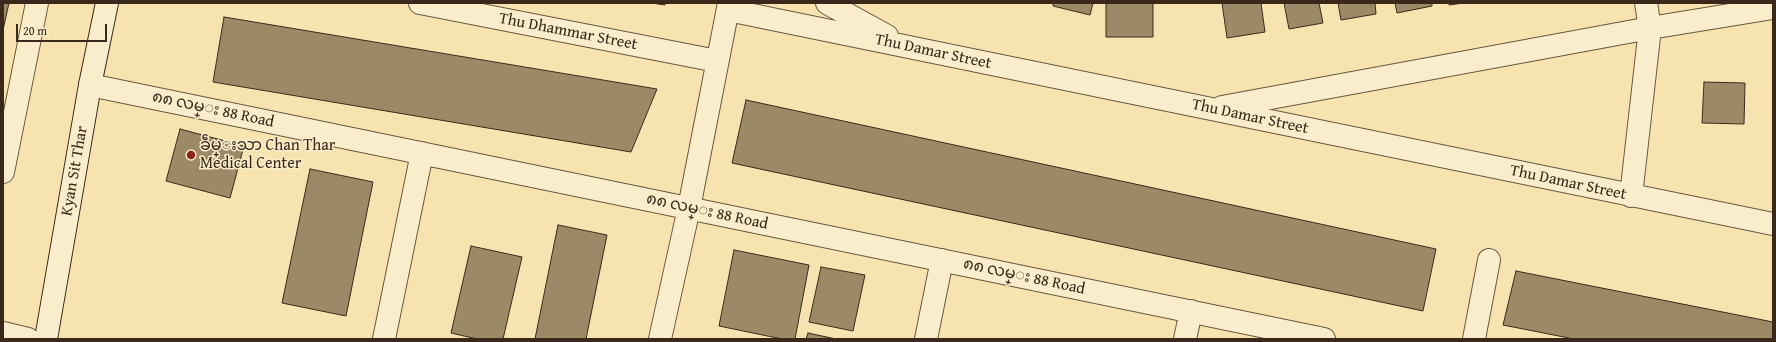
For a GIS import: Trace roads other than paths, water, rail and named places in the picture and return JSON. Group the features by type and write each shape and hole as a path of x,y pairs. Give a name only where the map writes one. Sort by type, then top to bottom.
{"street":[{"path":"3,172 37,3"},
{"name":"Kyan Sit Thar","path":"46,339 90,84 107,3"},
{"name":"Thu Dhammar Street","path":"420,3 717,62"},
{"path":"827,3 908,47"},
{"path":"1631,196 1650,28 1646,3"},
{"path":"660,339 689,208 728,6"},
{"name":"Thu Damar Street","path":"728,6 908,47 1773,224"},
{"path":"1211,109 1650,28 1773,8"},
{"name":"၈၈ လမ္း 88 Road","path":"90,84 1191,311 1232,330 1324,339"},
{"path":"384,339 422,153"},
{"path":"926,339 942,260"},
{"path":"1474,339 1489,260"},
{"path":"1185,339 1191,311"},
{"path":"3,333 28,339"}],"place":[{"name":"ခဵမ္းသာ Chan Thar Medical Center","path":"191,155"}]}
